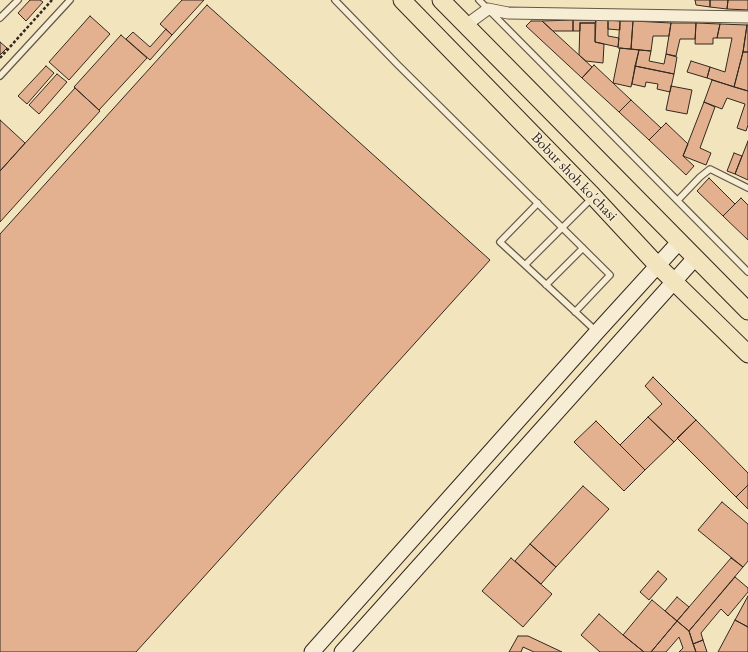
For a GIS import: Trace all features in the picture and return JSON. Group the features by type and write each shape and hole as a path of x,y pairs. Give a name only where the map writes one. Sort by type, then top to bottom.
{"main road":[{"name":"Bobur shoh ko'chasi","path":"402,0 593,196 658,266 748,354"},
{"name":"Bobur shoh ko'chasi","path":"441,0 748,311"},
{"path":"312,652 597,332 680,242"},
{"path":"342,652 696,258"}],"street":[{"path":"466,25 488,9 508,13 748,17"}],"lane":[{"path":"0,18 18,0"},
{"path":"0,76 70,0"},
{"path":"335,0 398,65 610,275 575,312"},
{"path":"479,0 748,272"},
{"path":"678,200 700,177 710,169 748,188"},
{"path":"525,265 593,196"},
{"path":"538,203 500,242 597,332"},
{"path":"546,285 582,248"}],"path":[{"path":"0,58 52,0"}],"building":[{"path":"30,0 40,0 43,2 26,21 18,13"},
{"path":"182,0 204,0 172,35 160,24"},
{"path":"695,0 710,0 710,7 696,5"},
{"path":"710,0 728,0 727,9 710,7"},
{"path":"728,0 748,0 748,10 727,9"},
{"path":"207,5 490,260 136,652 0,652 0,234"},
{"path":"90,16 110,34 69,80 49,62"},
{"path":"573,20 573,31 553,31 542,21"},
{"path":"573,20 596,20 595,23 580,23 580,31 573,31"},
{"path":"596,20 608,20 608,36 619,38 618,47 595,42"},
{"path":"608,20 620,21 620,30 608,29"},
{"path":"531,21 542,21 592,67 582,78 526,26"},
{"path":"620,21 633,21 631,49 618,48"},
{"path":"633,21 671,23 669,36 653,36 651,51 631,49"},
{"path":"580,23 595,23 595,42 604,44 603,63 586,61 579,55"},
{"path":"671,23 696,23 695,39 680,39 676,56 666,54"},
{"path":"696,23 720,24 717,38 713,38 713,44 695,44"},
{"path":"720,24 747,25 743,52 734,87 707,78 710,67 725,72 732,38 717,38"},
{"path":"747,25 748,52 743,52"},
{"path":"166,29 172,35 150,60 126,39 133,32 150,47"},
{"path":"121,35 147,58 99,110 74,87"},
{"path":"0,42 7,48 0,55"},
{"path":"620,48 639,50 631,87 613,83"},
{"path":"639,50 651,51 649,61 664,64 666,54 677,57 674,74 635,66"},
{"path":"743,52 748,52 748,91 734,87"},
{"path":"691,61 710,67 707,78 687,72"},
{"path":"594,65 631,100 619,112 582,78"},
{"path":"46,66 54,73 27,104 18,96"},
{"path":"635,66 674,74 670,92 657,89 658,84 646,82 645,87 632,84"},
{"path":"57,74 67,82 39,114 29,105"},
{"path":"712,80 748,91 748,125 746,131 737,128 745,104 727,98 722,109 704,102"},
{"path":"671,86 692,90 687,114 666,110"},
{"path":"75,88 100,111 0,222 0,171"},
{"path":"631,100 661,128 649,140 619,112"},
{"path":"704,102 715,107 700,148 711,153 706,165 683,156"},
{"path":"0,120 25,143 0,171"},
{"path":"666,123 688,144 683,156 694,166 686,175 649,140"},
{"path":"748,141 748,180 735,174"},
{"path":"734,153 742,156 735,174 727,171"},
{"path":"709,178 735,204 723,216 697,191"},
{"path":"741,198 748,205 748,240 723,216"},
{"path":"653,377 696,420 674,442 648,417 662,404 645,386"},
{"path":"648,417 674,442 645,470 620,445"},
{"path":"696,420 748,473 748,485 736,497 677,438"},
{"path":"596,421 645,470 624,491 574,442"},
{"path":"748,485 748,509 736,497"},
{"path":"583,486 609,509 556,567 530,544"},
{"path":"722,502 748,524 748,561 743,567 698,530"},
{"path":"530,544 556,567 541,584 515,561"},
{"path":"511,558 552,594 523,627 482,591"},
{"path":"731,558 743,567 689,631 677,621"},
{"path":"658,571 667,579 649,600 640,592"},
{"path":"735,577 748,588 748,592 728,616 721,609 701,633 703,640 693,644 689,631"},
{"path":"748,596 748,627 735,620"},
{"path":"677,597 689,607 677,621 665,611"},
{"path":"652,600 677,621 651,652 644,652 623,635"},
{"path":"599,614 644,652 600,652 581,635"},
{"path":"735,620 748,627 748,652 718,652"},
{"path":"677,621 689,631 696,652 679,652 683,648 679,637 666,652 651,652"},
{"path":"518,636 528,636 562,652 534,652 523,647 521,652 509,652"},
{"path":"703,640 707,652 696,652 693,644"}]}
